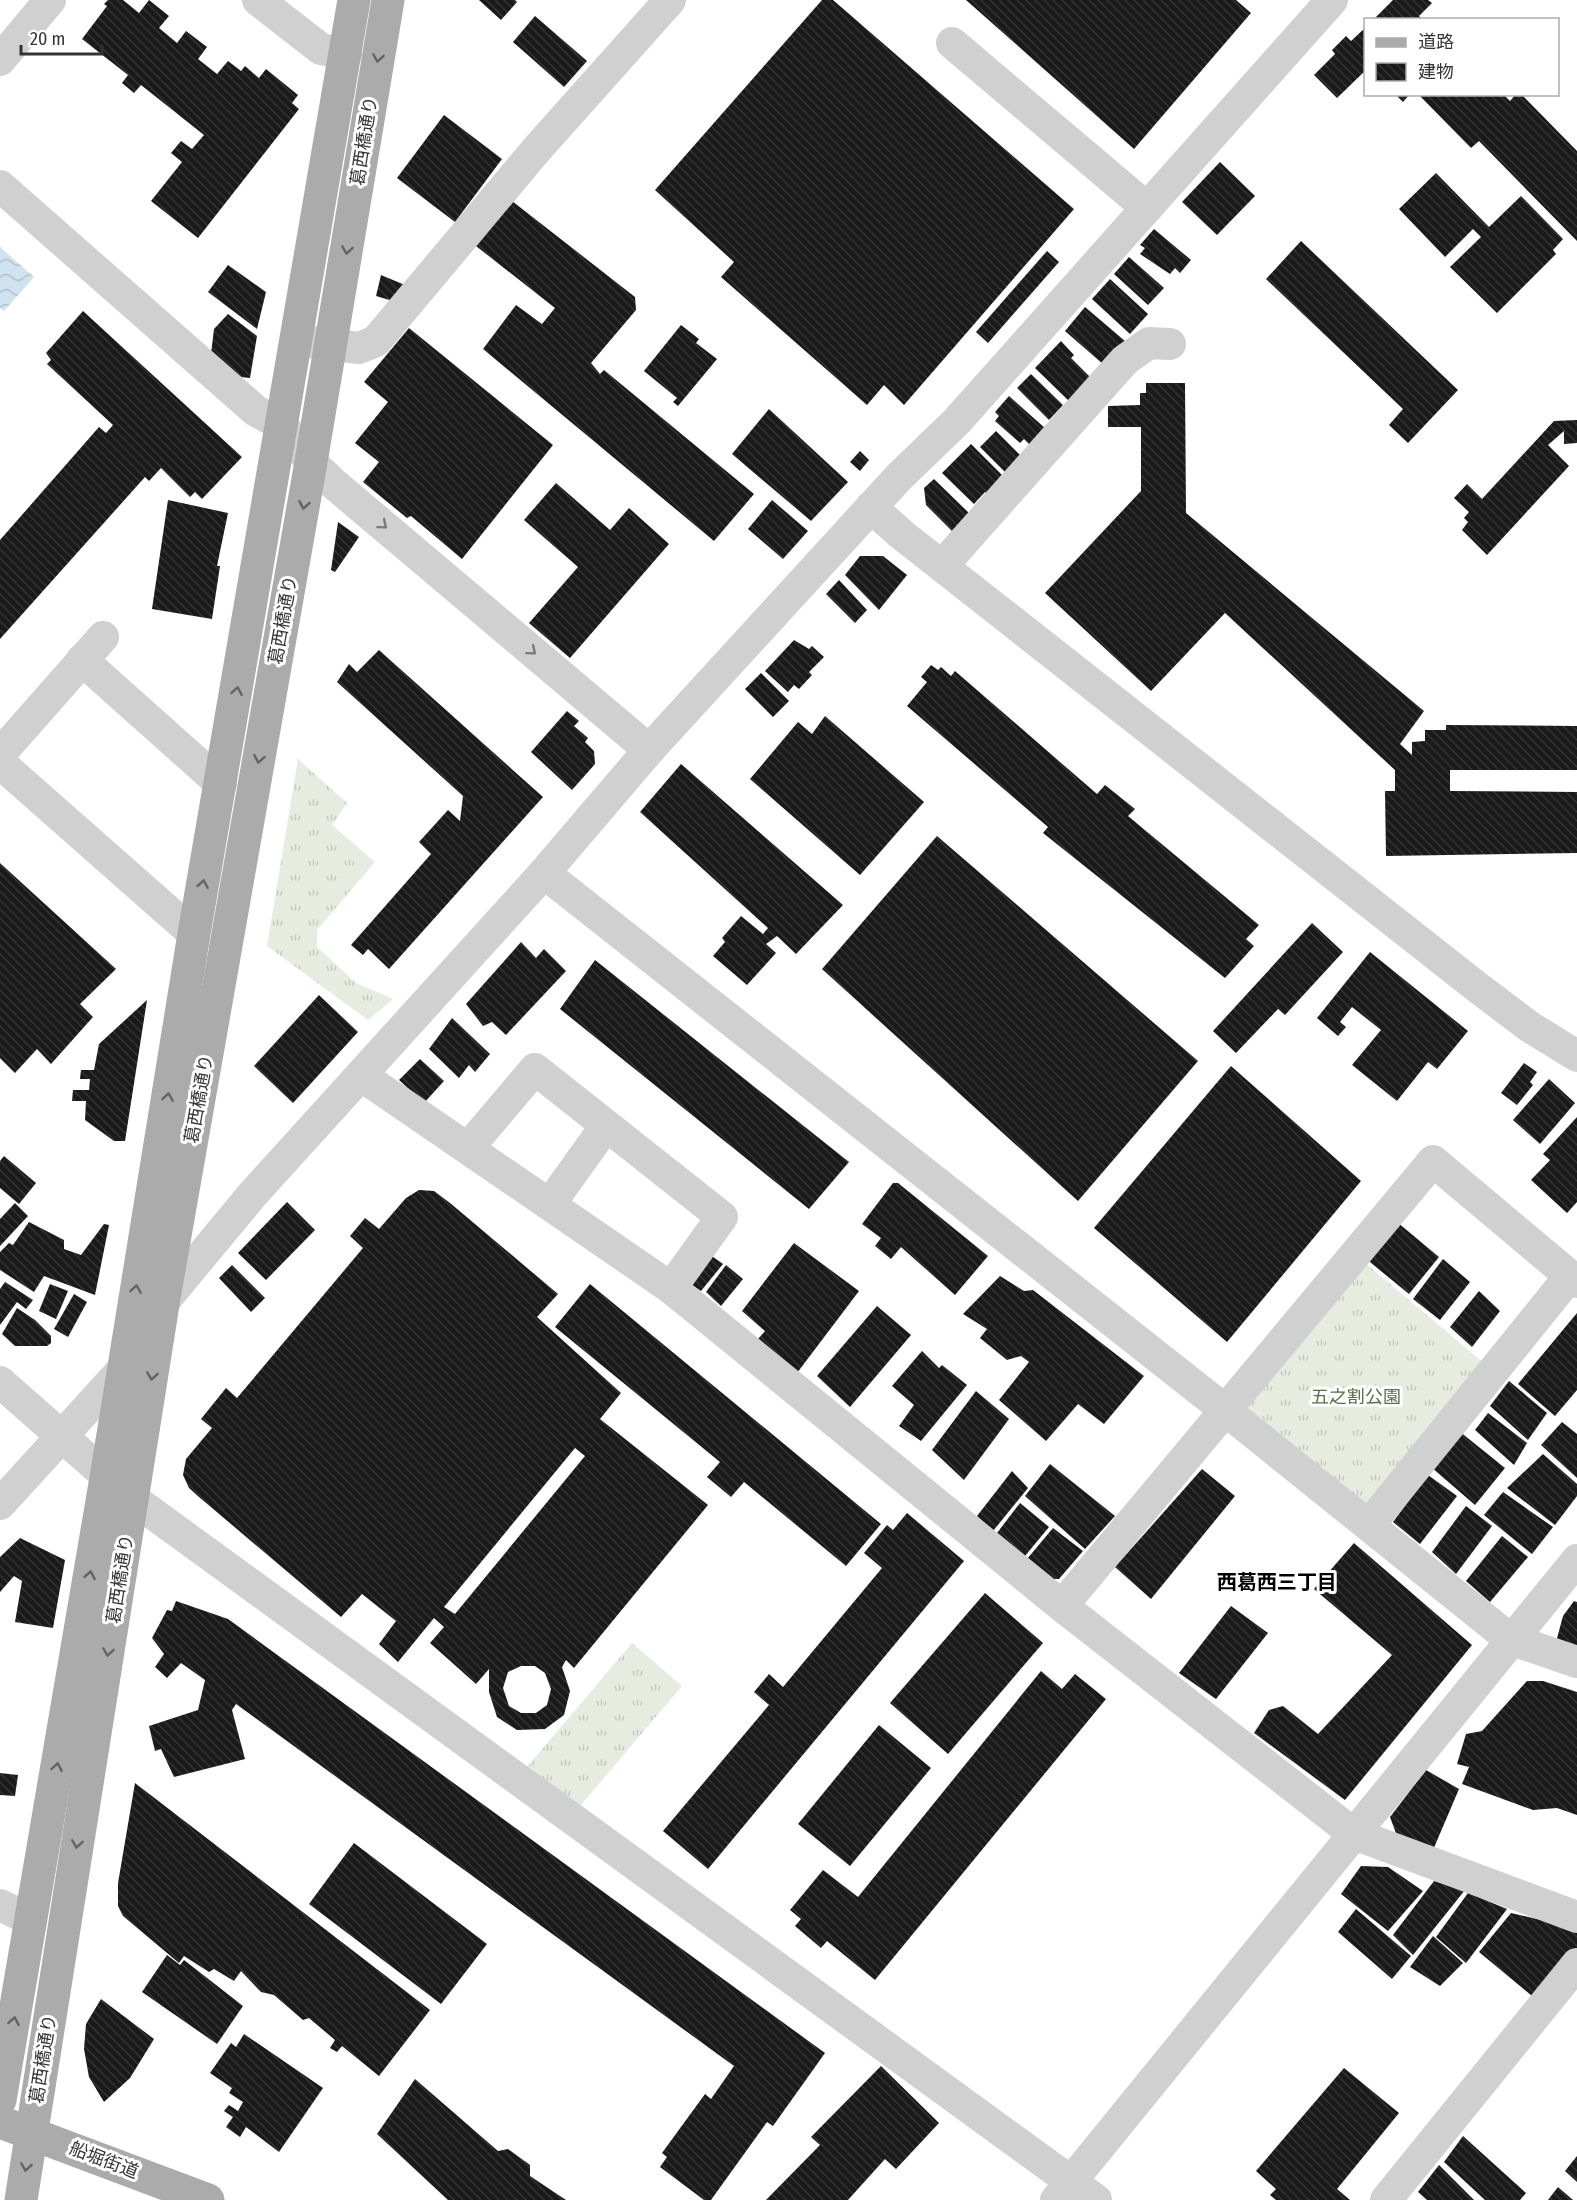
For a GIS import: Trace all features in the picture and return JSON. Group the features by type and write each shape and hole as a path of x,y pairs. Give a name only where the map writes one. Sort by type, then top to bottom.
{"main road":[{"name":"葛西橋通り","path":"0,2100 106,1478 194,934 354,0"},
{"name":"葛西橋通り","path":"21,2200 164,1298 311,462 388,0"},
{"name":"船堀街道","path":"0,2122 208,2200"}],"street":[{"path":"0,60 50,0"},
{"path":"258,0 321,49 346,54"},
{"path":"297,340 359,348 376,341 537,149 670,0"},
{"path":"0,1504 124,1368 164,1298 252,1195 544,873 649,750 871,507 957,421 1332,0"},
{"path":"951,43 1147,208"},
{"path":"0,186 256,411 282,425 311,462 649,750"},
{"path":"942,566 1125,360 1149,343 1170,344"},
{"path":"871,507 942,566 1468,980 1530,1027 1577,1056"},
{"path":"0,754 103,637"},
{"path":"82,660 221,784"},
{"path":"0,763 194,934"},
{"path":"544,873 1225,1410 1510,1639 1577,1662"},
{"path":"468,1148 535,1069 605,1127 722,1217 671,1288"},
{"path":"362,1076 671,1288 1062,1606 1354,1834 1577,1917"},
{"path":"550,1204 605,1127"},
{"path":"1062,1606 1433,1161 1573,1279 1369,1525"},
{"path":"0,1382 106,1478 133,1499 1075,2194 1354,1834 1510,1639 1577,1560"},
{"path":"0,1905 31,1920"},
{"path":"1386,2200 1577,1964"}],"green space":[{"path":"298,759 347,803 332,825 375,862 317,930 317,947 356,983 393,999 368,1020 267,946"},
{"name":"五之割公園","path":"1363,1261 1487,1366 1376,1505 1361,1506 1246,1416 1245,1401"},
{"path":"632,1643 682,1686 581,1805 527,1767"}],"water":[{"path":"0,247 34,277 4,311 0,308"}],"building":[{"path":"108,0 123,0 139,13 149,0 169,16 159,28 177,43 186,31 207,47 198,59 217,74 228,61 241,71 245,66 259,78 266,69 298,95 292,103 299,109 198,238 151,201 182,162 171,153 181,141 192,149 204,135 141,85 134,93 122,83 128,75 82,39 107,6 104,4"},
{"path":"479,0 515,0 517,2 501,20"},
{"path":"822,0 833,0 1074,209 904,405 884,385 867,405 721,277 734,262 655,190"},
{"path":"966,0 1236,0 1251,13 1134,149"},
{"path":"1393,0 1428,0 1432,3 1419,16 1421,18 1375,18"},
{"path":"535,16 587,61 564,87 513,42"},
{"path":"1364,29 1364,72 1337,98 1314,75 1335,54 1332,50 1346,36 1351,41"},
{"path":"1397,96 1408,96 1403,102"},
{"path":"1420,96 1505,96 1510,101 1514,96 1523,96 1577,151 1577,241 1479,141 1471,148"},
{"path":"444,115 502,159 455,222 397,178"},
{"path":"1220,162 1255,196 1217,235 1182,202"},
{"path":"1436,173 1489,227 1521,196 1563,239 1553,250 1556,254 1497,313 1450,267 1481,237 1473,229 1445,257 1399,209"},
{"path":"512,201 635,297 636,310 591,363 600,374 604,370 754,494 714,541 483,349 516,305 542,324 555,308 476,246"},
{"path":"1154,229 1191,260 1180,273 1175,268 1170,274 1140,254 1145,248 1140,245"},
{"path":"1301,241 1458,390 1408,443 1389,425 1403,409 1266,279"},
{"path":"1047,251 1059,262 988,343 976,332"},
{"path":"1129,257 1164,288 1148,305 1114,274"},
{"path":"228,265 266,292 257,329 208,292"},
{"path":"381,275 405,285 393,301 376,296"},
{"path":"1110,279 1148,314 1130,334 1092,299"},
{"path":"1085,307 1125,341 1104,365 1065,331"},
{"path":"83,311 242,457 202,499 195,492 190,497 161,468 149,481 145,477 0,639 0,540 99,427 106,433 113,425 47,364 51,360 46,353"},
{"path":"228,314 257,336 250,378 232,376 211,354 214,329"},
{"path":"681,325 699,339 696,343 717,359 678,406 673,402 677,398 644,371"},
{"path":"409,328 553,445 462,559 411,516 407,518 363,482 379,462 355,443 388,402 364,382"},
{"path":"1061,341 1074,355 1071,358 1092,379 1070,402 1035,368"},
{"path":"1031,374 1063,405 1049,420 1017,388"},
{"path":"1146,383 1185,383 1186,513 1424,711 1400,744 1412,755 1412,742 1425,741 1425,730 1446,730 1446,725 1577,726 1577,770 1450,770 1450,791 1577,792 1577,853 1386,856 1385,791 1395,791 1395,770 1225,613 1151,691 1045,593 1141,491 1141,427 1108,427 1108,406 1140,405 1140,393 1146,393"},
{"path":"1009,396 1046,429 1030,445 1024,439 1020,443 995,421 999,416 995,412"},
{"path":"769,409 848,482 811,521 732,454"},
{"path":"1577,420 1577,443 1564,444 1564,431 1548,445 1569,466 1487,555 1462,530 1468,522 1464,518 1469,512 1454,498 1467,484 1482,499 1554,421"},
{"path":"996,431 1021,456 1005,472 980,447"},
{"path":"971,444 1005,478 988,495 985,492 974,504 942,473"},
{"path":"860,451 869,460 860,471 850,462"},
{"path":"934,479 971,515 954,533 926,505 924,488"},
{"path":"556,483 610,530 629,508 669,544 570,658 529,623 578,567 524,520"},
{"path":"168,500 228,513 217,566 220,566 212,619 152,609"},
{"path":"772,500 808,531 783,559 748,529"},
{"path":"338,522 359,537 335,572 331,570"},
{"path":"860,556 883,556 907,575 879,610 845,575"},
{"path":"839,580 867,610 855,623 826,594"},
{"path":"794,640 809,649 812,646 824,657 809,672 812,675 799,689 794,685 788,692 765,671"},
{"path":"379,650 543,797 389,969 368,949 363,955 351,945 431,854 419,842 448,810 460,821 463,796 337,682 349,664 357,672"},
{"path":"931,665 938,670 941,667 951,676 955,671 1097,794 1105,785 1135,809 1128,816 1259,925 1246,939 1254,946 1225,978 1043,833 1048,827 907,706 927,682 921,677"},
{"path":"761,673 789,701 773,717 745,689"},
{"path":"567,711 579,721 574,726 588,738 585,742 594,751 595,764 572,790 531,752"},
{"path":"825,716 924,802 860,875 750,779 798,722 812,734"},
{"path":"681,764 843,905 796,954 777,936 766,944 776,953 747,985 713,956 725,942 722,938 741,916 763,934 768,928 640,812"},
{"path":"937,836 1198,1061 1078,1201 822,969"},
{"path":"0,863 116,969 80,1004 93,1017 51,1064 37,1049 15,1073 0,1058"},
{"path":"1312,923 1343,952 1285,1015 1278,1009 1236,1053 1213,1031"},
{"path":"521,942 536,958 544,949 566,971 506,1035 492,1022 483,1026 466,1004"},
{"path":"1370,952 1468,1031 1437,1069 1428,1062 1397,1101 1352,1065 1381,1030 1352,1007 1340,1022 1346,1027 1338,1036 1317,1018"},
{"path":"595,960 849,1162 809,1209 560,1009"},
{"path":"319,995 358,1032 293,1103 254,1066"},
{"path":"147,1000 125,1141 114,1141 85,1120 86,1101 72,1101 73,1090 89,1090 90,1079 80,1079 81,1070 94,1070 99,1044"},
{"path":"452,1018 490,1054 475,1072 469,1065 459,1078 429,1049"},
{"path":"420,1059 444,1081 424,1103 399,1080"},
{"path":"1524,1063 1537,1072 1530,1082 1533,1085 1517,1105 1501,1093"},
{"path":"1231,1066 1361,1181 1227,1342 1094,1228"},
{"path":"1549,1079 1575,1103 1540,1144 1513,1120"},
{"path":"1577,1117 1577,1202 1567,1213 1531,1180 1550,1160 1543,1154"},
{"path":"4,1156 36,1183 19,1204 0,1188 0,1161"},
{"path":"893,1183 898,1183 988,1256 955,1295 901,1247 891,1259 875,1246 881,1238 862,1224"},
{"path":"419,1190 434,1191 558,1294 537,1317 621,1393 600,1419 708,1505 574,1668 566,1660 562,1667 570,1691 564,1715 545,1729 517,1730 497,1717 489,1692 489,1669 476,1684 430,1643 444,1627 434,1618 398,1662 379,1644 396,1621 362,1594 341,1617 199,1497 189,1488 183,1475 186,1459 212,1428 201,1419 226,1388 237,1398 363,1248 350,1236 365,1218 379,1229 406,1198","holes":["575,1448 585,1456 455,1614 444,1607","521,1666 535,1666 545,1673 551,1689 547,1705 536,1713 521,1713 509,1706 503,1688 508,1672"]},
{"path":"287,1202 315,1230 266,1280 238,1253"},
{"path":"15,1203 28,1216 0,1246 0,1219"},
{"path":"29,1222 64,1240 64,1249 81,1255 104,1224 109,1225 95,1295 44,1276 34,1292 0,1270 0,1252 9,1243 13,1245"},
{"path":"1397,1222 1439,1257 1409,1294 1365,1258"},
{"path":"794,1243 859,1291 797,1373 758,1339 765,1331 742,1311"},
{"path":"709,1254 723,1264 701,1291 686,1281"},
{"path":"1443,1259 1470,1282 1440,1320 1413,1299"},
{"path":"232,1265 265,1298 251,1312 219,1278"},
{"path":"726,1265 743,1279 721,1306 706,1292"},
{"path":"1000,1276 1024,1291 1033,1290 1144,1376 1104,1424 1078,1404 1046,1441 999,1400 1029,1362 1021,1356 1007,1360 980,1338 987,1329 963,1314"},
{"path":"5,1282 33,1300 26,1309 17,1302 0,1325 0,1289"},
{"path":"50,1284 68,1291 56,1319 39,1311"},
{"path":"590,1284 881,1524 846,1566 744,1482 731,1497 707,1477 720,1462 555,1327"},
{"path":"1479,1291 1500,1311 1472,1347 1450,1327"},
{"path":"74,1294 87,1302 68,1337 54,1329"},
{"path":"877,1306 911,1335 850,1407 817,1376"},
{"path":"17,1308 35,1320 51,1336 51,1343 47,1346 15,1346 2,1334"},
{"path":"1577,1313 1577,1390 1555,1416 1518,1384"},
{"path":"922,1351 939,1368 942,1365 967,1385 921,1441 899,1426 914,1405 892,1386"},
{"path":"1509,1381 1547,1413 1528,1440 1490,1406"},
{"path":"976,1391 1009,1419 964,1480 932,1450"},
{"path":"1488,1413 1527,1443 1514,1465 1475,1430"},
{"path":"1562,1422 1577,1434 1577,1478 1541,1445"},
{"path":"1459,1431 1505,1468 1475,1505 1431,1467"},
{"path":"1543,1454 1577,1484 1577,1496 1555,1525 1507,1488"},
{"path":"1050,1464 1115,1516 1085,1549 1025,1496"},
{"path":"1202,1469 1235,1496 1151,1599 1115,1567"},
{"path":"1012,1471 1028,1488 993,1531 977,1516"},
{"path":"1428,1475 1457,1496 1420,1544 1393,1522"},
{"path":"1503,1492 1553,1527 1532,1554 1484,1515"},
{"path":"1020,1503 1049,1527 1025,1556 997,1533"},
{"path":"1466,1506 1492,1526 1456,1574 1432,1552"},
{"path":"907,1513 964,1561 708,1869 663,1831 769,1705 754,1692 769,1674 783,1687 882,1568 864,1553 887,1525 893,1530"},
{"path":"1053,1528 1083,1551 1059,1579 1048,1579 1027,1559"},
{"path":"1502,1536 1528,1557 1490,1602 1466,1581"},
{"path":"20,1538 65,1560 53,1628 15,1622 22,1581 14,1576 0,1592 0,1557"},
{"path":"1354,1543 1472,1645 1345,1800 1254,1733 1269,1710 1283,1706 1318,1734 1392,1655 1314,1589"},
{"path":"985,1593 1043,1643 948,1754 890,1703"},
{"path":"176,1601 228,1619 825,2053 773,2126 767,2122 711,2200 704,2200 660,2167 667,2157 662,2153 705,2094 711,2099 734,2066 236,1704 232,1710 245,1759 174,1777 161,1749 155,1751 149,1726 198,1710 205,1680 181,1663 167,1678 155,1667 164,1654 152,1638 167,1610 172,1611"},
{"path":"1574,1601 1577,1602 1577,1650 1556,1642 1563,1616"},
{"path":"1231,1606 1268,1633 1216,1699 1179,1673"},
{"path":"1041,1671 1062,1689 1075,1674 1106,1699 875,1980 827,1941 821,1948 795,1926 801,1919 790,1910 823,1870 858,1897"},
{"path":"1527,1681 1543,1681 1577,1692 1577,1815 1557,1808 1533,1810 1462,1784 1469,1767 1457,1764 1466,1734 1482,1731"},
{"path":"879,1725 931,1768 850,1866 798,1824"},
{"path":"1426,1770 1459,1789 1433,1850 1397,1836 1390,1817"},
{"path":"0,1773 18,1775 15,1796 0,1795"},
{"path":"135,1783 430,2010 379,2076 342,2046 337,2052 330,2048 335,2040 309,2018 303,2020 274,1995 261,1992 241,1971 234,1981 214,1969 209,1972 184,1956 179,1963 123,1916 118,1906 118,1883"},
{"path":"354,1843 487,1944 441,2004 309,1904"},
{"path":"1361,1866 1388,1867 1423,1891 1388,1931 1341,1894"},
{"path":"1434,1881 1465,1890 1413,1955 1393,1935"},
{"path":"1468,1893 1507,1909 1466,1963 1436,1937"},
{"path":"1356,1909 1411,1956 1392,1979 1338,1932"},
{"path":"1511,1913 1577,1928 1577,1950 1538,2001 1479,1952"},
{"path":"1433,1936 1463,1963 1440,1986 1410,1967"},
{"path":"167,1955 180,1965 184,1960 243,2006 217,2044 142,1992"},
{"path":"101,1999 154,2039 130,2078 104,2102 89,2077 84,2049 86,2024"},
{"path":"244,2034 323,2088 279,2152 246,2127 240,2137 226,2127 233,2117 224,2111 229,2105 238,2111 243,2102 229,2093 232,2088 210,2073 231,2043 236,2047"},
{"path":"881,2066 939,2123 896,2169 885,2159 848,2200 766,2200 820,2145 811,2137"},
{"path":"1344,2068 1399,2113 1337,2189 1350,2200 1276,2200 1270,2195 1276,2189 1256,2171"},
{"path":"415,2079 498,2151 508,2149 530,2165 530,2176 566,2200 448,2200 377,2134"},
{"path":"1463,2136 1526,2193 1520,2200 1485,2200 1444,2162"},
{"path":"1577,2156 1577,2182 1565,2171"},
{"path":"1439,2165 1474,2200 1427,2200 1418,2192"},
{"path":"1558,2187 1573,2200 1548,2200"}],"district":[{"name":"西葛西三丁目","path":"1277,1582"}]}
